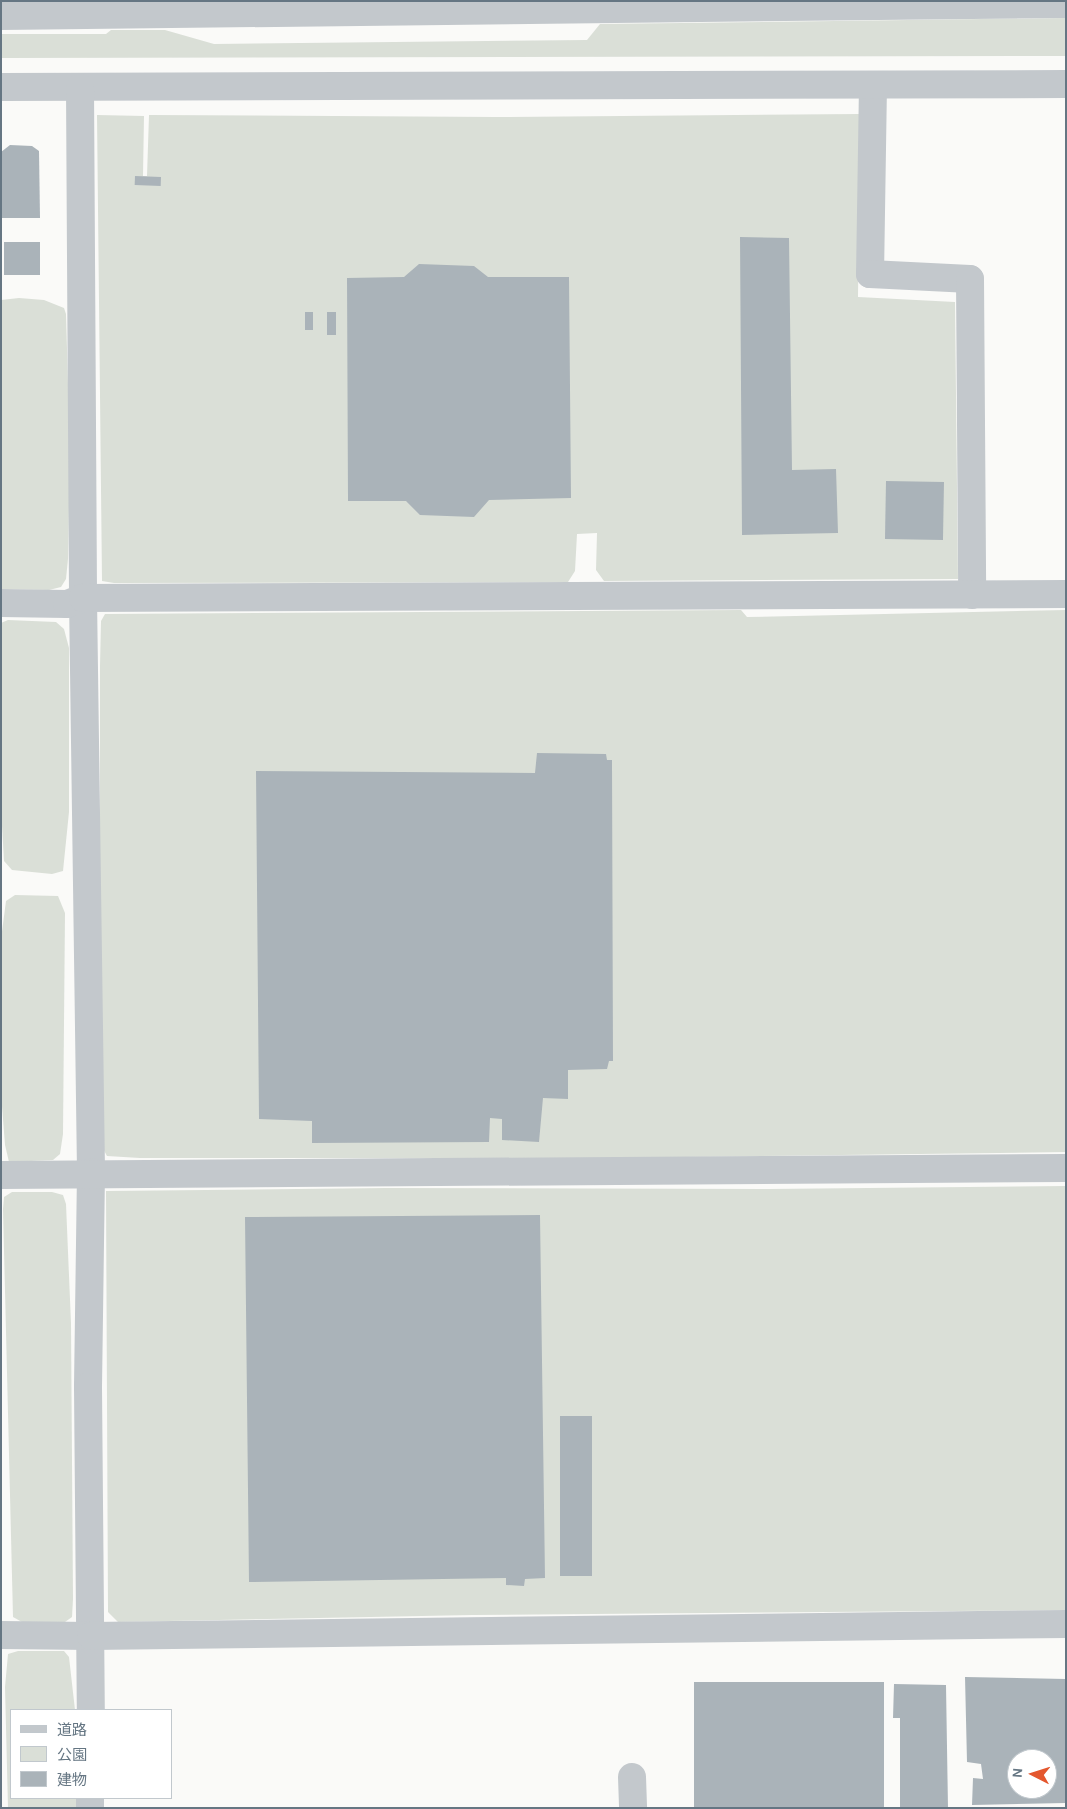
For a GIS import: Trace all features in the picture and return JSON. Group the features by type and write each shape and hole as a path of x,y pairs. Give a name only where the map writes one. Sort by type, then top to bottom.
{"street":[{"path":"1,16 1066,4"},
{"path":"1,87 1066,84"},
{"path":"873,85 870,274 970,279 972,595"},
{"path":"80,88 83,598 91,1172 88,1387 91,1709"},
{"path":"1,603 68,604 83,598 1066,594"},
{"path":"1,1174 1066,1168"},
{"path":"1,1635 91,1636 1066,1624"},
{"path":"632,1777 633,1808"}],"green space":[{"path":"1066,18 1066,56 1,58 1,34 106,34 111,30 165,30 214,44 587,40 600,24"},
{"path":"860,114 858,297 955,302 958,579 604,581 596,570 597,533 577,534 575,571 568,582 114,583 102,581 97,115 144,116 143,176 147,176 149,115 496,117"},
{"path":"19,298 44,300 64,308 66,314 70,454 68,559 66,579 61,587 49,590 1,589 1,300"},
{"path":"741,610 747,617 1066,610 1066,1152 607,1158 140,1158 107,1156 101,1145 100,887 100,666 101,621 105,614"},
{"path":"8,620 56,622 64,629 69,648 69,812 63,871 52,874 12,870 4,861 1,808 1,623"},
{"path":"15,895 58,896 65,913 63,1134 60,1154 53,1160 9,1162 5,1145 2,1106 1,939 6,901"},
{"path":"1066,1186 1066,1610 473,1615 118,1622 108,1612 106,1191 386,1188 768,1189"},
{"path":"12,1192 52,1192 63,1195 66,1204 71,1323 73,1599 72,1617 65,1622 22,1622 13,1617 3,1209 4,1197"},
{"path":"18,1651 64,1651 69,1657 75,1709 10,1709 10,1799 76,1799 77,1808 8,1808 5,1687 8,1654"}],"building":[{"path":"10,145 32,146 39,151 40,218 1,218 1,152"},
{"path":"135,176 161,177 161,186 135,185"},
{"path":"740,237 789,238 792,470 836,469 838,533 742,535"},
{"path":"4,242 40,242 40,275 4,275"},
{"path":"419,264 474,266 488,277 569,277 571,498 489,500 474,517 420,515 406,501 348,501 347,278 404,277"},
{"path":"305,312 313,312 313,330 305,330"},
{"path":"327,312 336,312 336,335 327,335"},
{"path":"886,481 944,482 943,540 885,539"},
{"path":"537,753 606,754 607,760 612,760 613,1061 609,1061 607,1069 568,1070 568,1099 543,1098 539,1142 502,1140 502,1119 490,1118 489,1142 312,1143 312,1121 259,1119 256,771 535,773"},
{"path":"540,1215 545,1578 525,1579 524,1586 506,1585 506,1578 249,1582 245,1217"},
{"path":"560,1416 592,1416 592,1576 560,1576"},
{"path":"965,1677 1066,1679 1066,1803 972,1805 973,1778 983,1779 981,1764 967,1762"},
{"path":"694,1682 884,1682 884,1808 694,1808"},
{"path":"894,1684 946,1685 948,1808 900,1808 900,1718 893,1718"}]}
